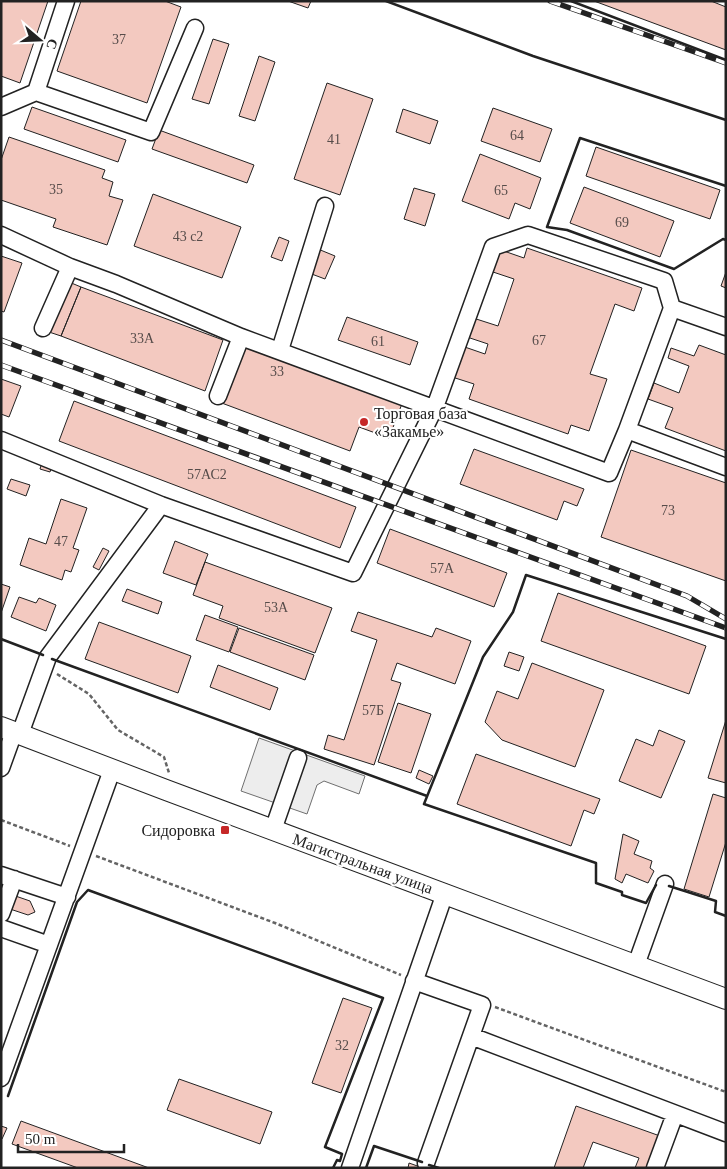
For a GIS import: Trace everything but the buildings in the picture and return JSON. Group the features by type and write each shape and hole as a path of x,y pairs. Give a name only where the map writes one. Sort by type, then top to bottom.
{"main road":[{"name":"Магистральная улица","path":"12,731 726,999"}],"street":[{"path":"36,92 66,1"},
{"path":"1,106 36,92 151,132 195,28"},
{"path":"280,350 325,206"},
{"path":"1,235 70,267 241,336 435,407 609,473 672,308 664,281 528,235 493,247 435,407 353,573 161,505 1,440"},
{"path":"43,328 70,267"},
{"path":"672,308 726,327"},
{"path":"218,396 241,336"},
{"path":"627,430 726,467"},
{"path":"1,768 12,731 45,667 48,657 161,505"},
{"path":"273,830 298,758"},
{"path":"1,1078 112,770"},
{"path":"1,914 7,877 67,897"},
{"path":"636,965 665,884"},
{"path":"350,1168 445,893"},
{"path":"1,928 49,946"},
{"path":"414,981 482,1005 426,1163"},
{"path":"471,1036 726,1133"},
{"path":"655,1168 675,1114"}],"path":[{"path":"45,667 89,694 118,730 164,757 170,778"},
{"path":"1,820 275,923 414,981"},
{"path":"482,1005 499,1007 726,1092"}],"shaded area":[{"path":"259,738 365,776 359,794 324,781 317,785 307,814 241,791"}],"railway":[{"path":"550,1 726,63"},
{"path":"1,340 687,596 726,619"},
{"path":"1,365 726,628"}],"wall":[{"path":"386,1 533,56 726,120"},
{"path":"571,1 726,60"},
{"path":"726,186 580,138 547,227 567,230 674,269 723,239 726,240"},
{"path":"656,885 646,903 622,895 622,892 596,883 596,863 424,804 483,657 513,612 526,575 726,639"},
{"path":"1,639 43,655"},
{"path":"52,659 427,796"},
{"path":"669,886 716,901 715,912 726,916"},
{"path":"8,1096 77,902 88,890 383,998 325,1147 342,1154 340,1161 337,1160 333,1168"},
{"path":"366,1168 374,1146 422,1162"},
{"path":"429,1165 439,1168"}],"place":[{"name":"Торговая база «Закамье»","path":"364,422"},
{"name":"Сидоровка","path":"225,830"}]}
